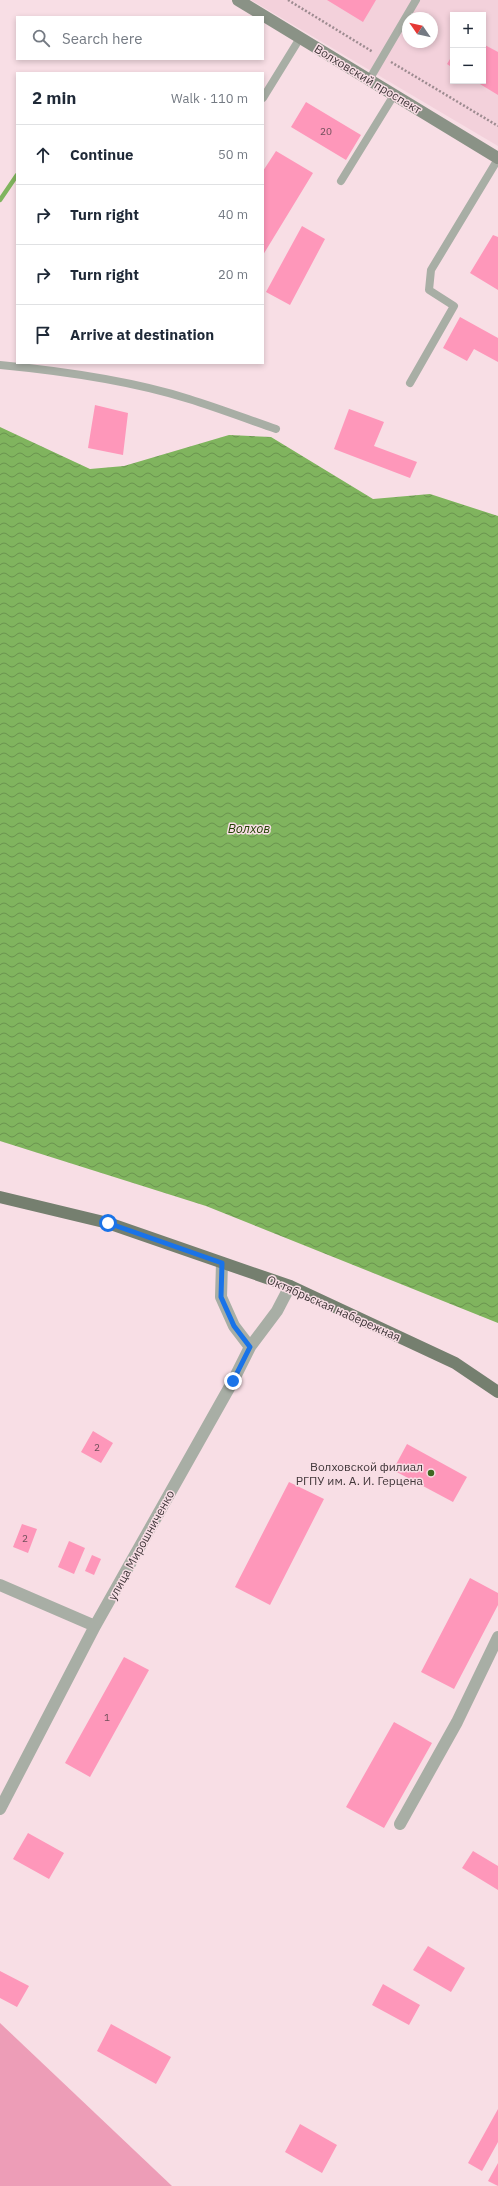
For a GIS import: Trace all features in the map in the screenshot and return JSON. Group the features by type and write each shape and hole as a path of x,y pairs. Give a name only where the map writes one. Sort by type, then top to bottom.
{"main road":[{"name":"Октябрьская набережная","path":"0,1197 108,1223 290,1286 455,1363 498,1392"}],"street":[{"name":"Волховский проспект","path":"238,0 498,158"},
{"path":"222,1263 221,1297 234,1326 250,1347"},
{"name":"улица Мирошниченко","path":"0,1809 6,1787 233,1381 250,1347 277,1311 290,1286"},
{"path":"0,1585 96,1626"},
{"path":"400,1824 458,1722 498,1638"}],"lane":[{"path":"369,80 416,0"},
{"path":"264,96 300,38"},
{"path":"341,181 394,95"},
{"path":"410,383 454,306 429,290 431,270 498,158"},
{"path":"0,365 45,369 123,383 188,398 276,429"}],"shaded area":[{"path":"251,0 498,0 498,146"},
{"path":"0,2023 172,2186 0,2186"}],"water":[{"name":"Волхов","path":"0,427 90,469 124,466 229,435 271,437 373,499 430,494 498,516 498,1323 206,1206 0,1141"}],"building":[{"path":"327,0 376,0 363,22"},
{"path":"486,46 498,52 498,95 480,84 486,84"},
{"path":"450,59 450,66 447,64"},
{"path":"306,102 361,135 346,160 291,127"},
{"path":"276,151 313,173 264,253 264,169"},
{"path":"302,226 325,239 290,305 266,292"},
{"path":"493,235 498,237 498,290 470,273"},
{"path":"460,317 498,338 498,362 474,349 467,361 443,348"},
{"path":"95,405 128,413 123,455 88,448"},
{"path":"349,409 384,422 374,446 417,462 410,478 334,449"},
{"path":"93,1431 113,1443 101,1463 81,1452"},
{"path":"407,1444 467,1477 453,1502 393,1470"},
{"path":"289,1482 324,1499 270,1605 235,1587"},
{"path":"22,1524 37,1529 28,1553 13,1547"},
{"path":"69,1541 85,1548 74,1574 58,1567"},
{"path":"92,1555 101,1559 94,1575 85,1571"},
{"path":"470,1578 498,1593 498,1605 454,1689 421,1672"},
{"path":"124,1657 149,1670 90,1777 65,1763"},
{"path":"394,1722 432,1743 384,1828 346,1807"},
{"path":"28,1833 64,1853 49,1879 13,1859"},
{"path":"473,1851 498,1866 498,1890 462,1868"},
{"path":"428,1946 465,1968 451,1992 413,1970"},
{"path":"0,1971 29,1986 17,2007 0,1998"},
{"path":"383,1984 420,2005 409,2025 372,2005"},
{"path":"111,2024 171,2057 156,2084 97,2051"},
{"path":"498,2109 498,2142 482,2171 468,2163"},
{"path":"300,2124 337,2145 322,2173 285,2152"},
{"path":"498,2163 498,2186 488,2181"}],"waterway":[{"path":"0,200 16,176"}],"place":[{"name":"Волховской филиал РГПУ им. А. И. Герцена","path":"431,1473"}],"route":[{"path":"108,1223 222,1263 221,1297 234,1326 250,1347 233,1381"}]}
